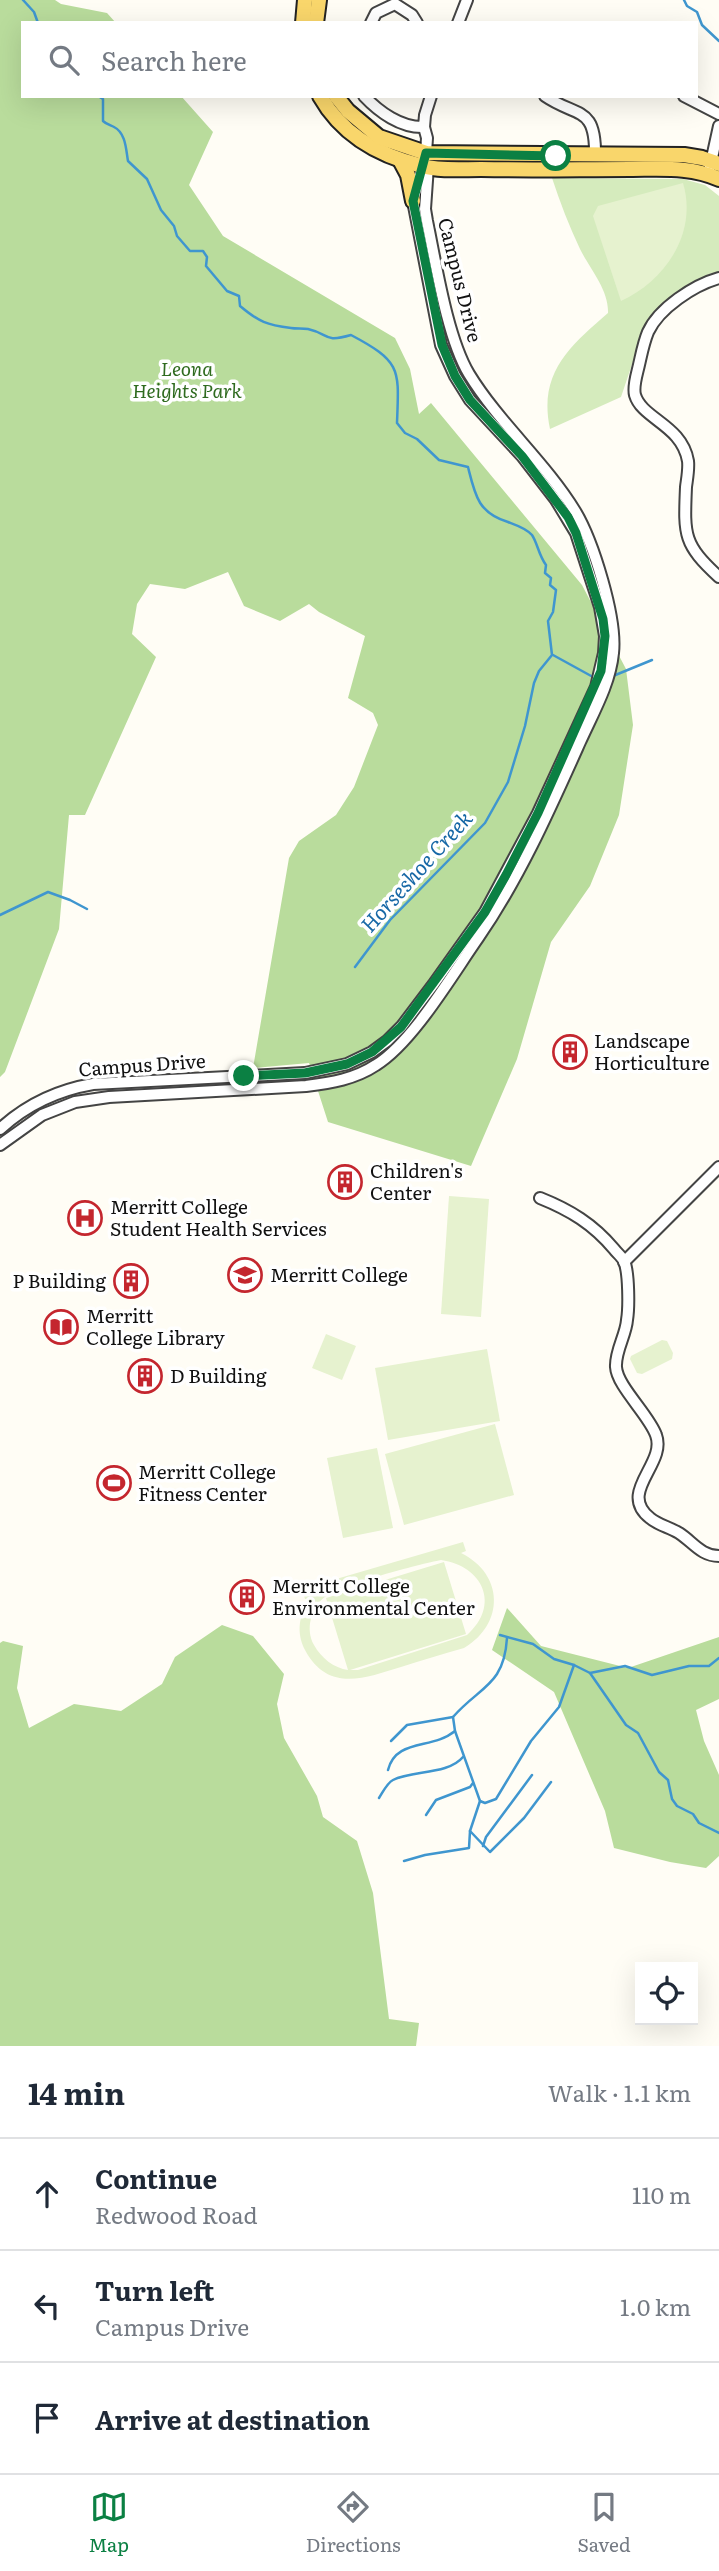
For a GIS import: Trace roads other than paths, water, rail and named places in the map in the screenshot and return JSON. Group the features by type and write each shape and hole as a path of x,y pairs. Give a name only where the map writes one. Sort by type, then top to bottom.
{"main road":[{"path":"303,21 305,0"},
{"path":"316,21 319,0"},
{"path":"321,98 338,121 360,141 400,160 515,170 714,170"},
{"path":"338,98 348,111 379,136 426,162 684,155 714,170"},
{"path":"400,160 408,175 413,201"}],"street":[{"path":"459,21 467,0"},
{"path":"372,21 376,13 395,2 415,21"},
{"path":"366,98 384,114 402,124 424,127"},
{"path":"426,162 424,127 430,98"},
{"path":"549,98 585,116 593,128 594,156"},
{"path":"688,98 719,114"},
{"path":"714,170 719,126"},
{"name":"Campus Drive","path":"426,162 413,201 438,331 447,360 470,400 522,456 568,517 607,619"},
{"name":"Campus Drive","path":"0,1145 42,1115 75,1102 109,1097 325,1084 351,1077 378,1064 396,1051 480,934 516,877 586,720 601,671 607,619 584,529 564,494 481,393 461,358 427,221 426,162"},
{"path":"719,278 688,293 655,320 645,343 635,386 635,396 642,407 670,427 680,440 688,460 685,533 698,558 719,577"},
{"name":"Campus Drive","path":"0,1129 40,1101 71,1088 93,1084 305,1073 347,1064 372,1052 401,1027 485,912 586,720"},
{"path":"624,1262 719,1167"},
{"path":"540,1198 584,1220 606,1240 624,1262 627,1321 615,1368 658,1441 657,1456 640,1485 640,1503 649,1517 680,1533 698,1550 719,1556"}],"waterway":[{"name":"Horseshoe Creek","path":"23,0 34,12 37,21"},
{"path":"684,0 687,6 697,12 702,25 719,41"},
{"name":"Horseshoe Creek","path":"101,98 103,121 121,133 128,161 147,179 177,236 190,251 203,251 207,257 206,266 227,291 239,296 240,306 269,324 308,329 331,338 351,335 388,360 397,379 397,423 405,433 417,439 439,460 468,467 479,502 484,508 490,514 521,527 532,535 546,565 545,573 551,578 550,585 556,590 553,612 548,621 552,655 539,671 534,683 525,726 508,782 485,823 390,920 355,967"},
{"path":"553,655 593,677"},
{"path":"613,676 652,660"},
{"path":"0,915 48,892 87,909"},
{"name":"Horseshoe Creek","path":"500,1635 533,1644 554,1659 590,1673 626,1725 638,1733 659,1772 668,1780 672,1799 677,1806 693,1814 699,1823 719,1833"},
{"path":"404,1861 469,1848 470,1831 480,1801 455,1731 453,1717 496,1676 505,1654 507,1638"},
{"path":"590,1673 625,1666 652,1675 689,1666 709,1666 719,1658"},
{"path":"480,1801 485,1803 496,1799 531,1741 559,1707 574,1665"},
{"path":"391,1741 407,1725 453,1717"},
{"path":"388,1770 399,1753 436,1741 455,1731"},
{"path":"379,1798 393,1780 439,1770 463,1757"},
{"path":"483,1846 486,1837 532,1775"},
{"path":"470,1831 490,1852 524,1818 551,1782"},
{"path":"426,1815 436,1800 470,1787 473,1783"}],"place":[{"name":"Landscape Horticulture","path":"570,1052"},
{"name":"Children's Center","path":"345,1182"},
{"name":"Merritt College Student Health Services","path":"85,1218"},
{"name":"Merritt College","path":"245,1275"},
{"name":"P Building","path":"131,1281"},
{"name":"Merritt College Library","path":"61,1327"},
{"name":"D Building","path":"145,1376"},
{"name":"Merritt College Fitness Center","path":"114,1483"},
{"name":"Merritt College Environmental Center","path":"247,1597"}],"park label":[{"name":"Leona Heights Park","path":"187,380"}]}
